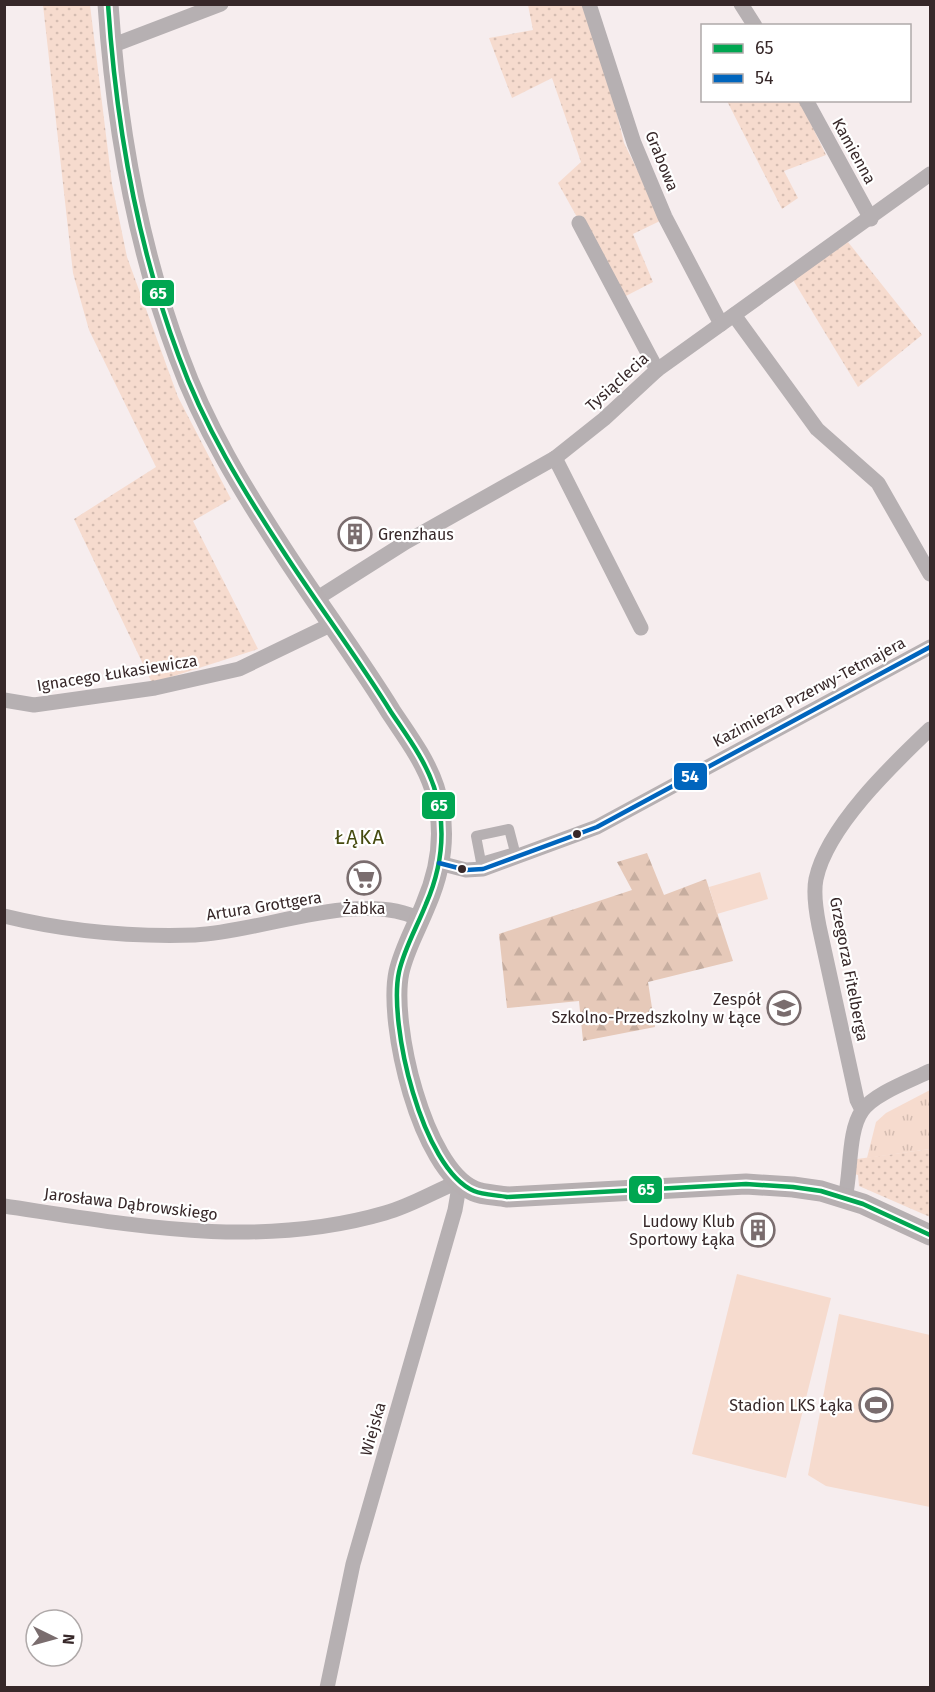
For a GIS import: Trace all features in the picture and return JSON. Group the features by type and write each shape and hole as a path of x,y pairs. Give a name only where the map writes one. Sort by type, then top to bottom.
{"main road":[{"path":"108,4 111,46 136,210 159,297 180,360 226,460 417,752 433,784 441,815 439,863 399,973 396,993 408,1074 433,1148 460,1181 473,1191 507,1197 746,1184 793,1187 845,1198 930,1235"}],"street":[{"path":"111,46 221,4"},
{"name":"Grabowa","path":"589,4 634,144 665,217 727,319 817,429 878,483 930,574"},
{"path":"741,4 754,24"},
{"name":"Kamienna","path":"807,102 871,219"},
{"name":"Tysiąclecia","path":"316,599 406,542 555,458 604,419 657,370 871,219 930,174"},
{"path":"579,223 657,370"},
{"path":"555,458 641,628"},
{"name":"Ignacego Łukasiewicza","path":"4,700 34,705 155,688 229,671 324,628 332,622"},
{"name":"Kazimierza Przerwy-Tetmajera","path":"439,863 466,870 483,868 597,827 930,647"},
{"name":"Grzegorza Fitelberga","path":"862,1110 857,1100 819,926 815,904 816,879 832,837 903,755 930,729"},
{"name":"Artura Grottgera","path":"4,916 35,923 146,935 196,935 238,930 368,908 392,909 420,919"},
{"path":"845,1198 855,1127 862,1110 871,1101 930,1071"},
{"name":"Jarosława Dąbrowskiego","path":"4,1206 130,1225 219,1234 281,1231 386,1213 460,1181"},
{"name":"Wiejska","path":"327,1688 353,1564 455,1210 460,1181"}],"green space":[{"path":"43,5 90,5 112,184 127,257 178,397 231,499 193,521 258,649 152,683 74,519 156,467 89,330 73,273"},
{"path":"528,5 582,5 612,93 624,143 662,220 633,234 653,282 622,298 558,183 581,162 552,78 512,98 489,38 533,30"},
{"path":"728,102 800,102 826,155 784,171 798,198 782,209"},
{"path":"848,242 922,335 858,387 793,280"},
{"path":"647,853 664,895 706,879 733,961 648,982 655,1027 583,1041 579,1001 507,1008 499,934 632,890 617,862"},
{"path":"760,872 768,899 717,914 709,887"},
{"path":"930,1090 930,1149 867,1158 876,1122 886,1113"},
{"path":"930,1149 930,1217 859,1186 858,1175 855,1174 857,1159"},
{"path":"737,1274 831,1298 786,1478 692,1454"},
{"name":"Stadion LKS Łąka","path":"839,1314 930,1335 930,1507 826,1486 808,1475"}],"transit line":[{"name":"65","path":"108,4 123,138 140,227 164,315 189,383 212,433 253,505 409,739 426,767 434,787 440,817 439,861 431,890 401,963 397,995 404,1058 413,1092 439,1155 455,1177 474,1191 486,1194 507,1197 746,1184 793,1187 821,1191 863,1204 930,1235"},
{"name":"54","path":"439,863 466,870 483,869 597,827 930,647"}],"place":[{"name":"Grenzhaus","path":"355,534"},
{"name":"Żabka","path":"364,878"},
{"name":"Zespół Szkolno-Przedszkolny w Łące","path":"784,1008"},
{"name":"Ludowy Klub Sportowy Łąka","path":"758,1230"},
{"name":"Stadion LKS Łąka","path":"876,1405"}],"district":[{"name":"ŁĄKA","path":"360,837"}]}
